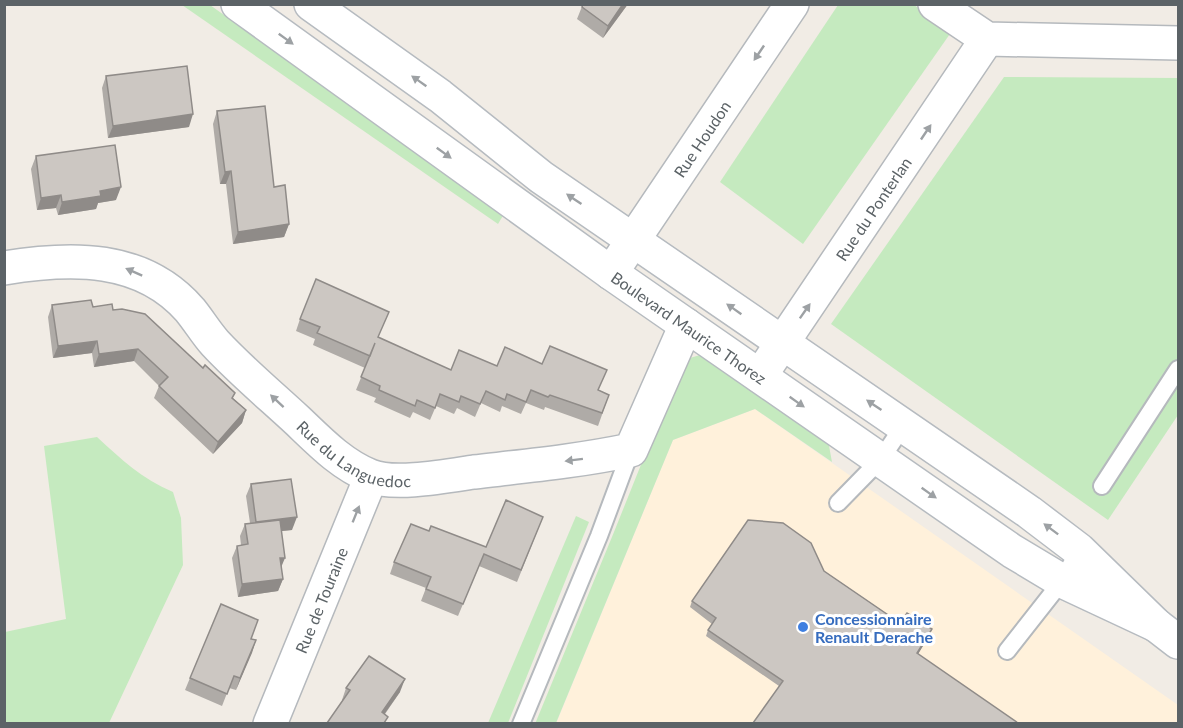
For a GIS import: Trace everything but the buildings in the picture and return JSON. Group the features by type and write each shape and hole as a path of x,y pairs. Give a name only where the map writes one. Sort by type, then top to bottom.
{"street":[{"name":"Boulevard Maurice Thorez","path":"238,4 611,273 1012,551 1062,581 1167,634"},
{"name":"Boulevard Maurice Thorez","path":"311,4 440,96 540,177 1019,505 1079,550 1167,634"},
{"path":"936,4 987,39 1179,43"},
{"name":"Rue Houdon","path":"611,273 777,10"},
{"name":"Rue du Ponterlan","path":"760,376 987,39"},
{"name":"Rue du Languedoc","path":"4,268 42,262 98,262 118,266 150,279 190,310 214,342 337,458 371,477 390,480 425,478 589,459 631,450"},
{"path":"631,450 686,326"},
{"name":"Rue de Touraine","path":"270,723 371,477"}],"lane":[{"path":"1102,486 1179,369"},
{"path":"838,503 881,459 904,425"},
{"path":"521,723 599,536 631,450"},
{"path":"1007,651 1062,581 1079,550"}],"shaded area":[{"path":"755,409 1178,705 1178,724 556,724 673,440"}],"green space":[{"path":"182,5 210,5 504,214 498,224"},
{"path":"838,5 914,5 952,31 803,244 720,182"},
{"path":"1004,77 1178,78 1178,415 1108,520 831,324"},
{"path":"707,353 827,435 832,462 755,409 673,440 556,723 535,724 683,360"},
{"path":"97,437 142,475 173,492 181,518 183,565 109,723 5,723 5,632 66,619 44,446"},
{"path":"576,516 589,522 508,723 488,723"}],"place":[{"name":"Concessionnaire Renault Derache","path":"803,627"}]}
